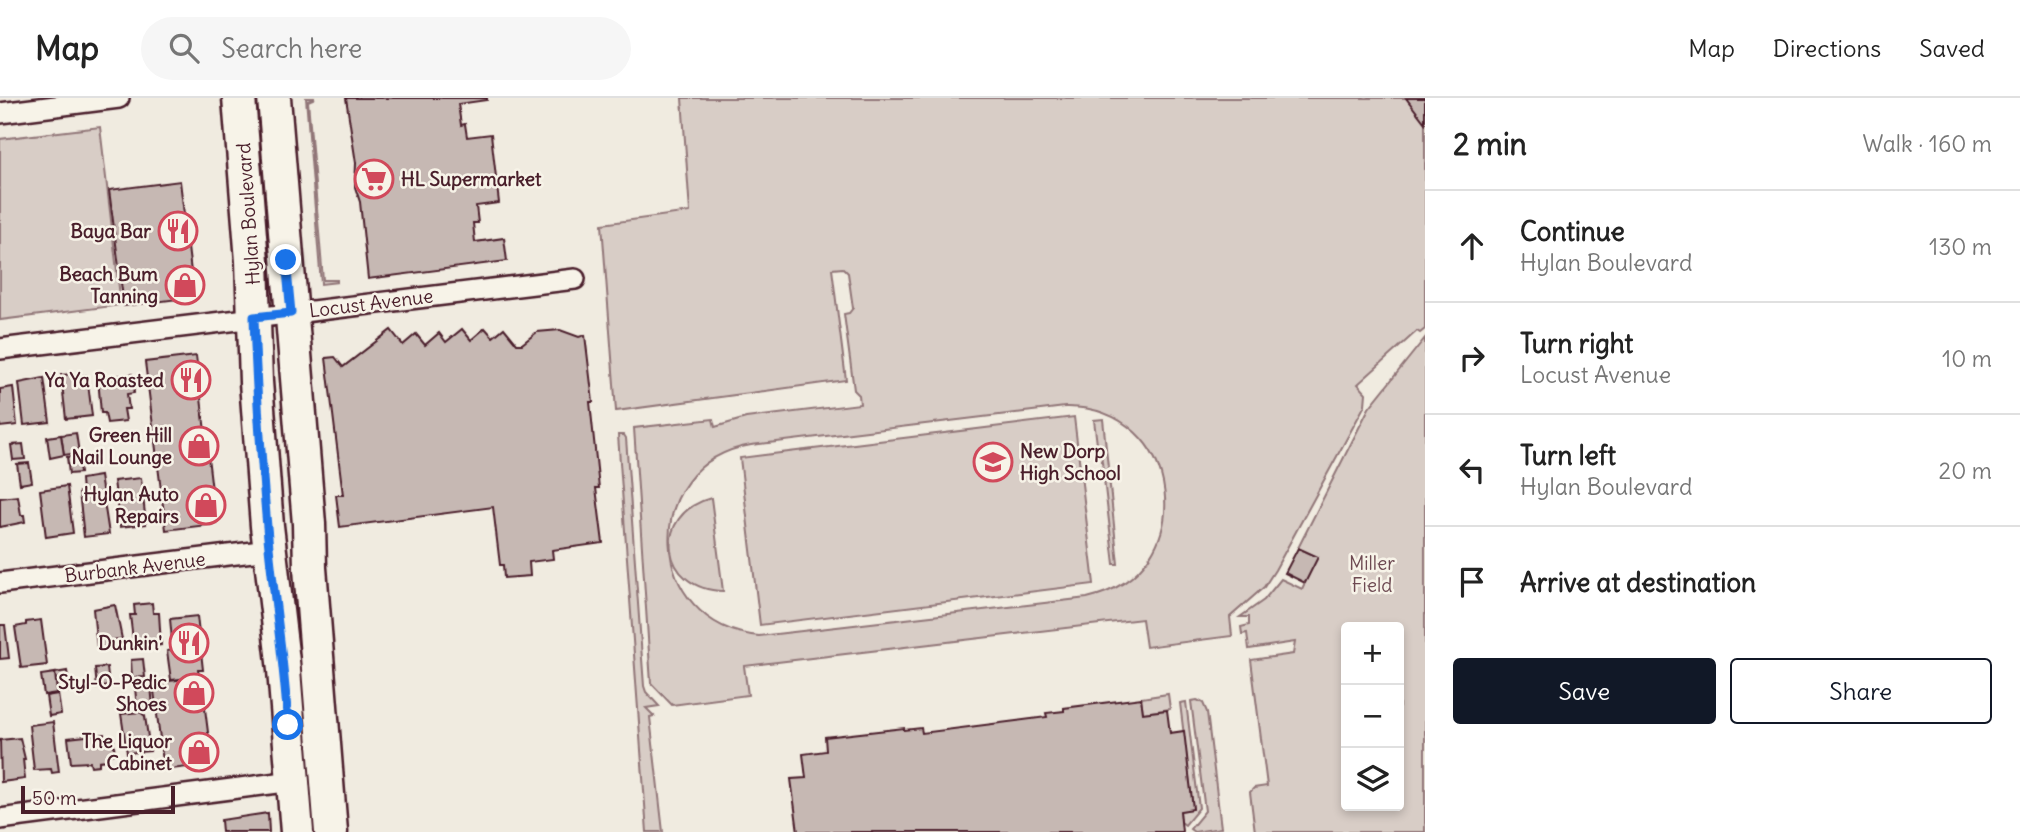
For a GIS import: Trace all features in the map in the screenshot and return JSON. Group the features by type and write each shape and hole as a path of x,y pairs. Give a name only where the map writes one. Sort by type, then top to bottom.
{"main road":[{"name":"Hylan Boulevard","path":"239,98 269,550 284,670 297,832"},
{"name":"Hylan Boulevard","path":"274,98 331,832"},
{"path":"269,550 309,545"}],"street":[{"path":"0,113 119,98"},
{"name":"Locust Avenue","path":"0,349 575,279"},
{"name":"Burbank Avenue","path":"0,583 269,550"},
{"path":"0,819 293,781"}],"green space":[{"path":"306,98 315,98 308,101 323,280 337,280 321,284"},
{"path":"682,98 1425,98 1425,329 1420,333 1417,331 1358,384 1366,393 1365,405 1275,570 1264,587 1230,617 1232,636 1146,647 1142,619 744,666 748,695 672,705 651,683 634,428 713,419 715,427 746,418 860,404 859,395 854,390 844,314 853,308 848,273 843,268 832,269 846,380 616,411 602,224 690,212","holes":["1065,407 1105,414 1135,432 1155,460 1164,492 1163,526 1150,557 1125,582 1087,598 759,636 721,625 694,604 676,576 670,544 673,511 688,481 714,458 751,445"]},
{"path":"100,127 121,305 0,320 0,139"},
{"name":"Miller Field","path":"1425,338 1425,832 1255,832 1250,792 1254,788 1267,786 1251,660 1293,654 1295,642 1249,649 1247,633 1242,634 1241,627 1249,625 1249,617 1240,617 1264,600 1281,579 1302,589 1317,557 1298,548 1369,408"},
{"path":"1074,417 1094,584 760,625 740,458"},
{"path":"1103,419 1118,564 1114,564 1100,445 1097,444 1094,420"},
{"path":"618,435 624,435 626,438 644,686 659,706 646,708 654,716 650,717 663,832 647,832"},
{"path":"711,498 723,591 702,587 686,578 676,565 671,550 672,534 679,519 692,507"},
{"path":"1168,694 1170,709 1143,713 1141,698"},
{"path":"1191,701 1203,703 1207,712 1221,828 1194,832 1190,829 1205,811"},
{"path":"1186,702 1199,808 1185,825 1181,822 1180,811 1193,809 1180,703"}],"building":[{"path":"346,98 487,98 458,104 461,125 465,124 467,137 491,134 499,203 476,206 478,223 473,223 475,242 504,238 507,261 368,279"},
{"path":"1406,98 1425,98 1425,123"},
{"path":"180,181 194,297 124,306 109,190"},
{"path":"485,328 493,337 504,328 517,344 522,344 537,332 560,330 579,337 585,335 593,402 590,402 599,488 596,488 603,543 552,550 553,559 529,562 530,576 504,578 493,507 340,527 336,495 343,495 326,358 335,357 343,367 391,330 403,345 416,334 425,345 439,333 446,342 462,329 471,340"},
{"path":"196,356 216,524 166,530 145,362"},
{"path":"132,374 134,393 127,394 129,409 124,409 126,421 107,423 105,413 101,413 98,378"},
{"path":"61,375 87,375 92,416 66,419"},
{"path":"44,378 50,422 24,425 19,383"},
{"path":"13,387 17,425 0,427 0,389"},
{"path":"76,433 79,453 64,455 61,435"},
{"path":"61,435 64,455 50,458 47,437"},
{"path":"23,444 25,459 13,460 11,445"},
{"path":"78,456 80,473 69,474 67,457"},
{"path":"29,463 32,482 20,484 17,464"},
{"path":"100,476 109,534 84,537 79,492 82,492 81,479"},
{"path":"141,478 146,524 120,527 114,481"},
{"path":"67,486 73,533 46,537 40,490"},
{"path":"18,496 25,522 0,527 0,498"},
{"path":"1298,548 1318,557 1305,583 1285,573"},
{"path":"152,603 153,613 159,613 161,645 134,648 130,615 135,615 134,605"},
{"path":"115,605 122,639 112,640 112,646 97,648 93,609"},
{"path":"197,616 203,670 198,670 199,677 171,680 167,651 173,650 170,619"},
{"path":"41,620 47,665 21,668 15,627"},
{"path":"0,625 5,625 9,658 0,659"},
{"path":"143,659 145,677 132,678 131,660"},
{"path":"107,667 109,686 97,688 95,668"},
{"path":"67,671 70,691 57,693 55,673"},
{"path":"55,673 57,693 44,695 41,675"},
{"path":"201,677 212,764 164,770 153,683"},
{"path":"151,685 153,708 137,709 135,687"},
{"path":"58,694 61,714 49,716 46,696"},
{"path":"1141,698 1143,713 1167,710 1170,733 1184,731 1193,809 1180,811 1182,832 798,832 791,779 806,778 803,754 826,751 825,737 904,728 921,728 922,733 1047,717 1046,713 1064,711 1064,708"},
{"path":"140,712 145,716 150,751 127,753 121,714"},
{"path":"53,722 59,772 52,773 51,769 34,770 29,725"},
{"path":"104,734 104,738 113,737 115,754 107,755 107,760 99,761 99,765 91,766 90,762 71,763 68,738"},
{"path":"20,738 25,759 25,779 1,782 0,740"},
{"path":"268,813 269,832 222,832 221,820"}],"place":[{"name":"HL Supermarket","path":"374,179"},
{"name":"Baya Bar","path":"178,231"},
{"name":"Beach Bum Tanning","path":"185,285"},
{"name":"Ya Ya Roasted","path":"191,380"},
{"name":"Green Hill Nail Lounge","path":"199,446"},
{"name":"New Dorp High School","path":"993,462"},
{"name":"Hylan Auto Repairs","path":"206,505"},
{"name":"Dunkin'","path":"189,643"},
{"name":"Styl-O-Pedic Shoes","path":"194,693"},
{"name":"The Liquor Cabinet","path":"199,752"}],"route":[{"path":"286,260 291,313 254,317 267,526 288,725"}]}
